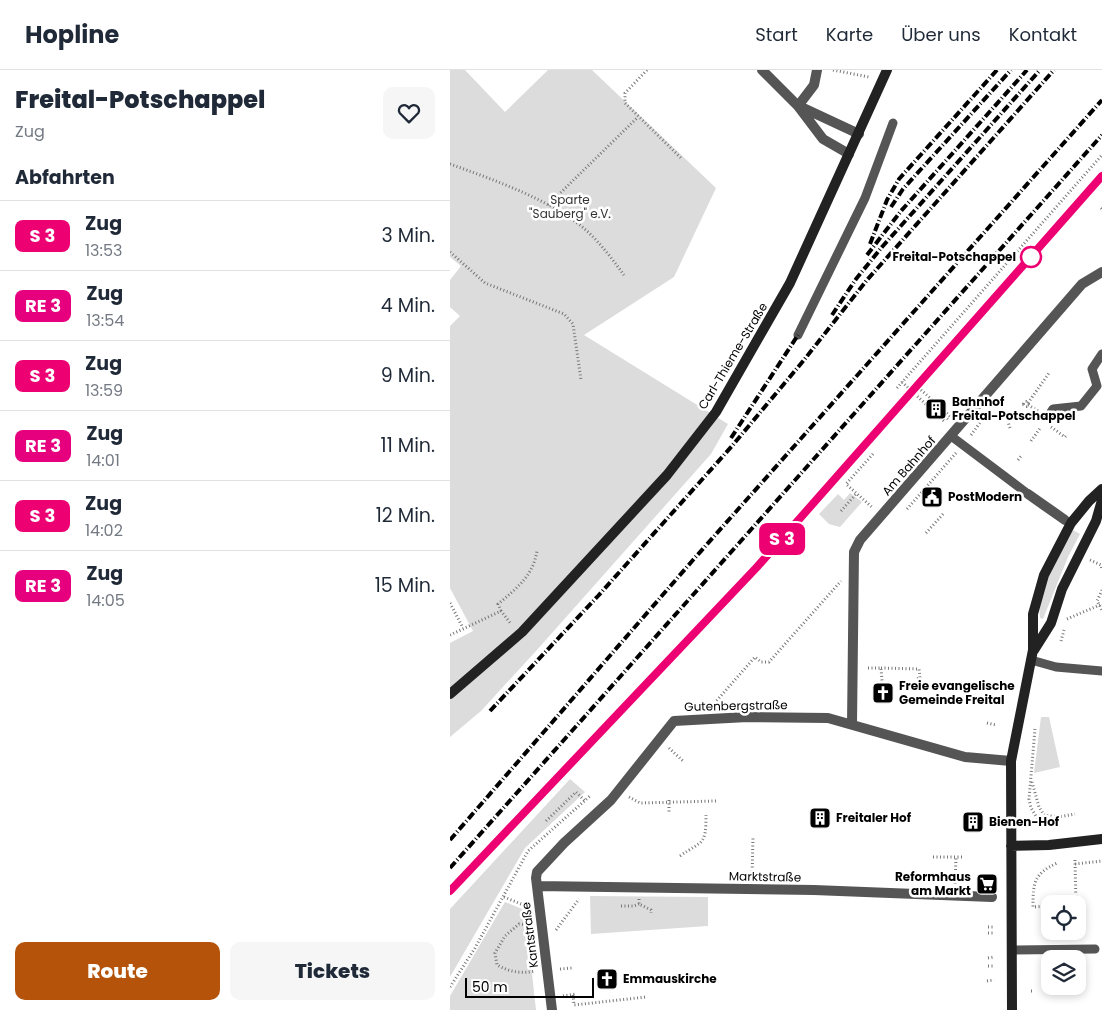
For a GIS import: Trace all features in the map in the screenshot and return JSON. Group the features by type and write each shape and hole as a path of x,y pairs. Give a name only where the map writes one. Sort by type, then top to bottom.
{"street":[{"path":"762,70 798,106 823,139 849,154"},
{"path":"798,106 814,85 817,70"},
{"name":"Carl-Thieme-Straße","path":"450,694 522,632 667,475 716,412 790,284 887,70"},
{"path":"798,106 858,134"},
{"name":"Am Bahnhof","path":"852,724 854,552 860,540 1082,284 1102,272"},
{"path":"1012,1010 1014,950 1011,761 1032,655 1033,614 1044,575 1071,523 1089,500 1102,489"},
{"path":"1028,494 1065,520"},
{"path":"1032,655 1051,623 1062,589 1096,521 1102,500"},
{"name":"Gutenbergstraße","path":"537,886 536,878 542,867 610,800 674,721 747,718 828,718 965,757 1011,761"},
{"path":"1011,846 1048,845 1102,839"},
{"name":"Marktstraße","path":"537,886 804,890 992,898"},
{"name":"Kantstraße","path":"537,886 552,1010"}],"lane":[{"path":"798,335 864,198 893,123"},
{"path":"1048,417 1053,409 1081,406 1097,386 1092,369 1102,354"},
{"path":"951,436 1028,494"},
{"path":"1032,655 1056,668 1102,671"},
{"path":"1014,950 1095,949"}],"path":[{"path":"648,70 625,93 624,103 682,159"},
{"path":"833,70 869,77"},
{"path":"548,205 638,117"},
{"path":"896,388 1102,155"},
{"path":"450,164 548,205 587,231 624,275"},
{"path":"450,252 485,283 564,314 573,324 581,380"},
{"path":"1028,403 1049,373"},
{"path":"902,382 914,392 939,411 950,422 918,387 914,392"},
{"path":"1000,394 1004,414 1010,428"},
{"path":"1052,428 1065,437 1067,434"},
{"path":"1031,440 1040,429"},
{"path":"873,454 846,484 875,509"},
{"path":"1018,460 1021,456"},
{"path":"841,511 856,494"},
{"path":"926,533 944,513"},
{"path":"511,624 498,604 528,577 535,563 537,551"},
{"path":"1086,557 1101,565 1102,570"},
{"path":"709,710 755,657 761,662 769,662 844,577"},
{"path":"1102,590 1097,597 1102,610"},
{"path":"450,603 463,628"},
{"path":"1067,619 1100,605"},
{"path":"450,635 501,611"},
{"path":"868,668 919,669 920,678 916,678"},
{"path":"881,668 883,694"},
{"path":"987,723 996,725"},
{"path":"1035,729 1029,799 1035,817 1040,823 1056,827"},
{"path":"670,748 683,761"},
{"path":"1031,779 1039,807 1044,815 1059,817 1075,814"},
{"path":"546,821 576,792 585,801"},
{"path":"450,987 504,897 528,851 590,796"},
{"path":"627,796 640,803 716,801"},
{"path":"669,802 670,813"},
{"path":"680,856 700,844 706,835 706,815"},
{"path":"752,883 753,836"},
{"path":"933,857 963,857"},
{"path":"954,897 956,858"},
{"path":"1076,895 1075,862 1102,861"},
{"path":"1041,907 1033,907 1033,885 1041,872 1057,863"},
{"path":"554,932 583,893"},
{"path":"638,894 638,904"},
{"path":"504,897 523,906 529,906"},
{"path":"621,906 638,904 650,910 651,914"},
{"path":"531,925 519,924 505,936 495,953 497,965 506,970 524,974 536,971"},
{"path":"988,927 993,927"},
{"path":"988,933 993,933"},
{"path":"988,958 994,958"},
{"path":"988,966 994,966"},
{"path":"564,969 572,968"},
{"path":"988,981 994,980"},
{"path":"567,996 574,995 574,1005 646,996"}],"green space":[{"name":"Sparte \"Sauberg\" e.V.","path":"450,70 465,70 505,112 548,70 592,70 716,188 674,277 584,335 728,424 711,454 481,711 450,737 450,643 473,631 450,588 450,326 460,316 450,307 450,280 461,266 450,257"},
{"path":"850,493 862,502 840,527 829,524 819,514 838,494 844,500"},
{"path":"1073,530 1080,534 1068,557 1043,619 1040,618 1040,606 1045,584"},
{"path":"1041,717 1049,717 1060,767 1034,773"},
{"path":"570,779 585,792 525,848 450,977 450,909"},
{"path":"590,896 708,897 708,926 591,934"},
{"path":"505,902 525,910 536,1010 450,1010 450,996"}],"railway":[{"path":"870,244 887,200 899,179 997,70"},
{"path":"891,207 903,189 1011,70"},
{"path":"867,255 901,211 1027,70"},
{"path":"832,315 856,279 882,247 1040,70"},
{"path":"490,711 598,596 732,446 804,360 867,280 1054,70"},
{"path":"450,840 693,560 1102,100"},
{"path":"450,868 1102,135"},
{"path":"450,891 757,567 1102,176"},
{"path":"731,438 798,335"}],"train":[{"path":"450,891 757,567 1102,176"}],"place":[{"name":"Freital-Potschappel","path":"1031,257"},
{"name":"Bahnhof Freital-Potschappel","path":"936,409"},
{"name":"PostModern","path":"932,497"},
{"name":"Freie evangelische Gemeinde Freital","path":"883,693"},
{"name":"Freitaler Hof","path":"820,818"},
{"name":"Bienen-Hof","path":"973,822"},
{"name":"Reformhaus am Markt","path":"987,884"},
{"name":"Emmauskirche","path":"607,979"}]}
